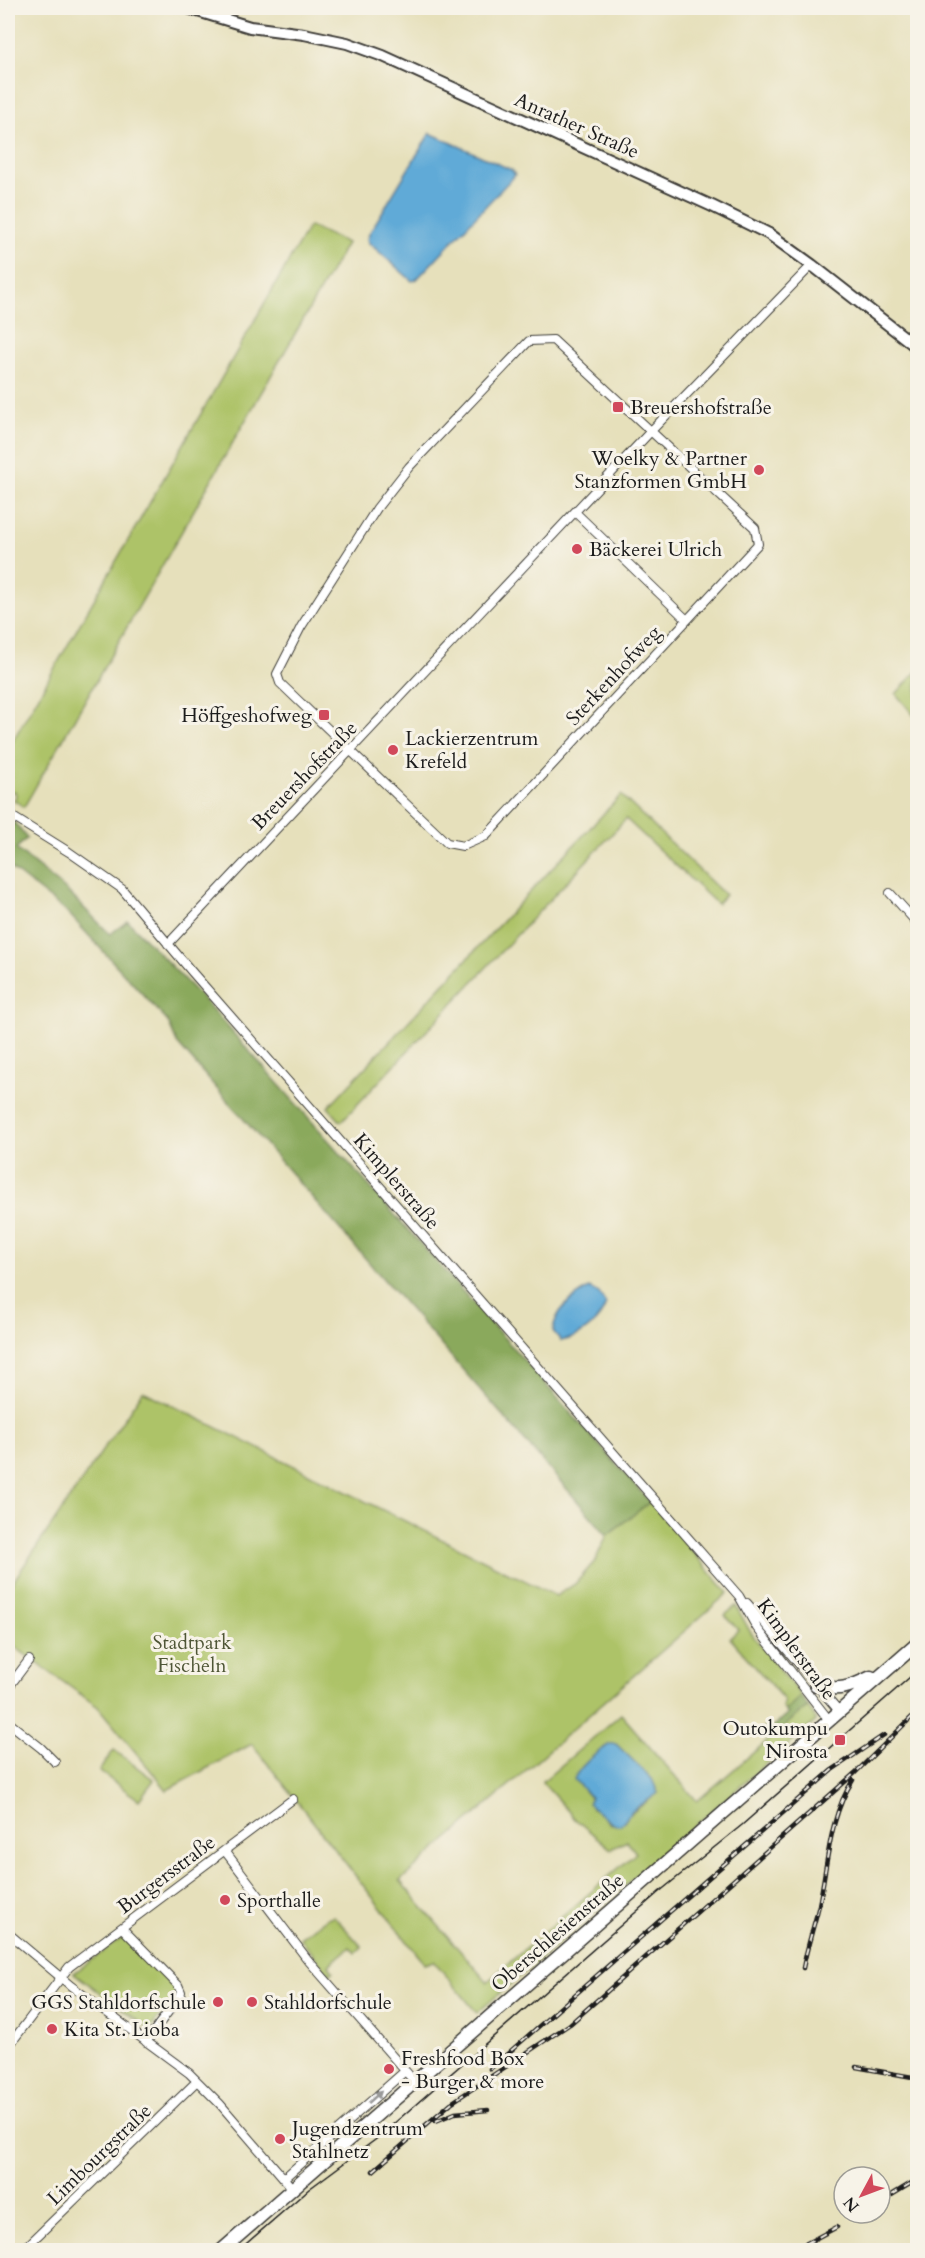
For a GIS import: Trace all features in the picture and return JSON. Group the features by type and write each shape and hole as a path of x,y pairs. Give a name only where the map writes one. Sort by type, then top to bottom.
{"main road":[{"name":"Anrather Straße","path":"188,8 234,23 347,43 383,56 712,206 769,234 918,348"},
{"name":"Oberschlesienstraße","path":"222,2250 918,1643"},
{"path":"816,1684 833,1689 847,1688 888,1669"}],"street":[{"name":"Breuershofstraße","path":"168,944 651,431 812,265"},
{"path":"351,750 280,683 277,674 302,627 345,556 377,508 409,467 529,341 553,340 651,431"},
{"name":"Sterkenhofweg","path":"351,750 447,843 463,846 486,836 758,544 755,528 651,431"},
{"name":"Sterkenhofweg","path":"576,513 687,620"},
{"name":"Kimplerstraße","path":"8,814 69,852 122,890 746,1602 839,1712"},
{"path":"890,893 918,924"},
{"name":"Kimplerstraße","path":"739,1596 757,1628 829,1720"},
{"path":"8,1688 29,1660"},
{"path":"8,1722 55,1762"},
{"name":"Burgersstraße","path":"9,2045 69,1967 293,1799"},
{"path":"225,1851 308,1960 415,2082"},
{"path":"122,1928 178,1985 181,1992 146,2042"},
{"path":"8,1934 60,1977 197,2081 293,2188"},
{"path":"284,2178 405,2071"},
{"name":"Limbourgstraße","path":"23,2250 197,2081"}],"green space":[{"path":"309,226 347,243 24,807 14,800 15,791 8,793 8,749"},
{"path":"917,671 917,719 896,694"},
{"path":"621,795 725,895 717,904 626,819 341,1122 328,1107"},
{"path":"14,822 27,838 16,849 66,890 110,934 128,921 203,999 650,1502 607,1535 177,1043 168,1022 69,914 8,866 8,831"},
{"name":"Stadtpark Fischeln","path":"143,1391 556,1596 575,1584 595,1561 607,1535 650,1502 728,1593 400,1881 487,1982 636,1853 627,1841 611,1849 575,1819 542,1782 621,1714 697,1801 808,1706 816,1719 477,2013 434,1961 425,1964 252,1744 167,1790 98,1707 8,1642 8,1589","holes":["610,1744 616,1744 652,1779 658,1793 628,1816 624,1822 610,1824 592,1808 591,1799 575,1779 581,1768 594,1755"]},
{"path":"736,1606 751,1633 801,1696 785,1711 782,1707 784,1700 730,1638 738,1630 725,1615"},
{"path":"801,1696 808,1706 769,1739 761,1730 764,1727 774,1726 788,1714 785,1711"},
{"path":"114,1750 154,1780 139,1800 99,1771"},
{"path":"334,1916 362,1947 355,1953 350,1947 329,1965 333,1971 329,1974 300,1938 329,1917"},
{"path":"125,1936 175,1987 177,1992 150,2030 74,1973"}],"water":[{"path":"430,133 512,170 515,175 416,280 412,281 367,239"},
{"path":"589,1288 599,1293 606,1304 603,1311 582,1333 561,1341 553,1331 557,1317 571,1300"},
{"path":"610,1744 616,1744 652,1779 658,1793 634,1809 619,1825 614,1825 588,1803 591,1798 574,1779 594,1755"}],"tram line":[{"path":"239,2250 309,2189 375,2140 659,1892 742,1825 918,1670"}],"railway":[{"path":"373,2171 451,2103 570,2024 855,1773 918,1711"},
{"path":"490,2069 832,1770 884,1735"},
{"path":"803,1968 819,1905 834,1825 845,1794 853,1780"},
{"path":"856,2067 918,2078"},
{"path":"436,2121 455,2113 488,2110"},
{"path":"892,2195 918,2179"},
{"path":"794,2250 837,2227"}],"place":[{"name":"Breuershofstraße","path":"618,407"},
{"name":"Woelky & Partner Stanzformen GmbH","path":"759,470"},
{"name":"Bäckerei Ulrich","path":"577,549"},
{"name":"Höffgeshofweg","path":"324,715"},
{"name":"Lackierzentrum Krefeld","path":"393,750"},
{"name":"Outokumpu Nirosta","path":"840,1740"},
{"name":"Sporthalle","path":"225,1900"},
{"name":"GGS Stahldorfschule","path":"218,2002"},
{"name":"Stahldorfschule","path":"252,2002"},
{"name":"Kita St. Lioba","path":"52,2029"},
{"name":"Freshfood Box - Burger & more","path":"389,2069"},
{"name":"Jugendzentrum Stahlnetz","path":"280,2139"}]}
